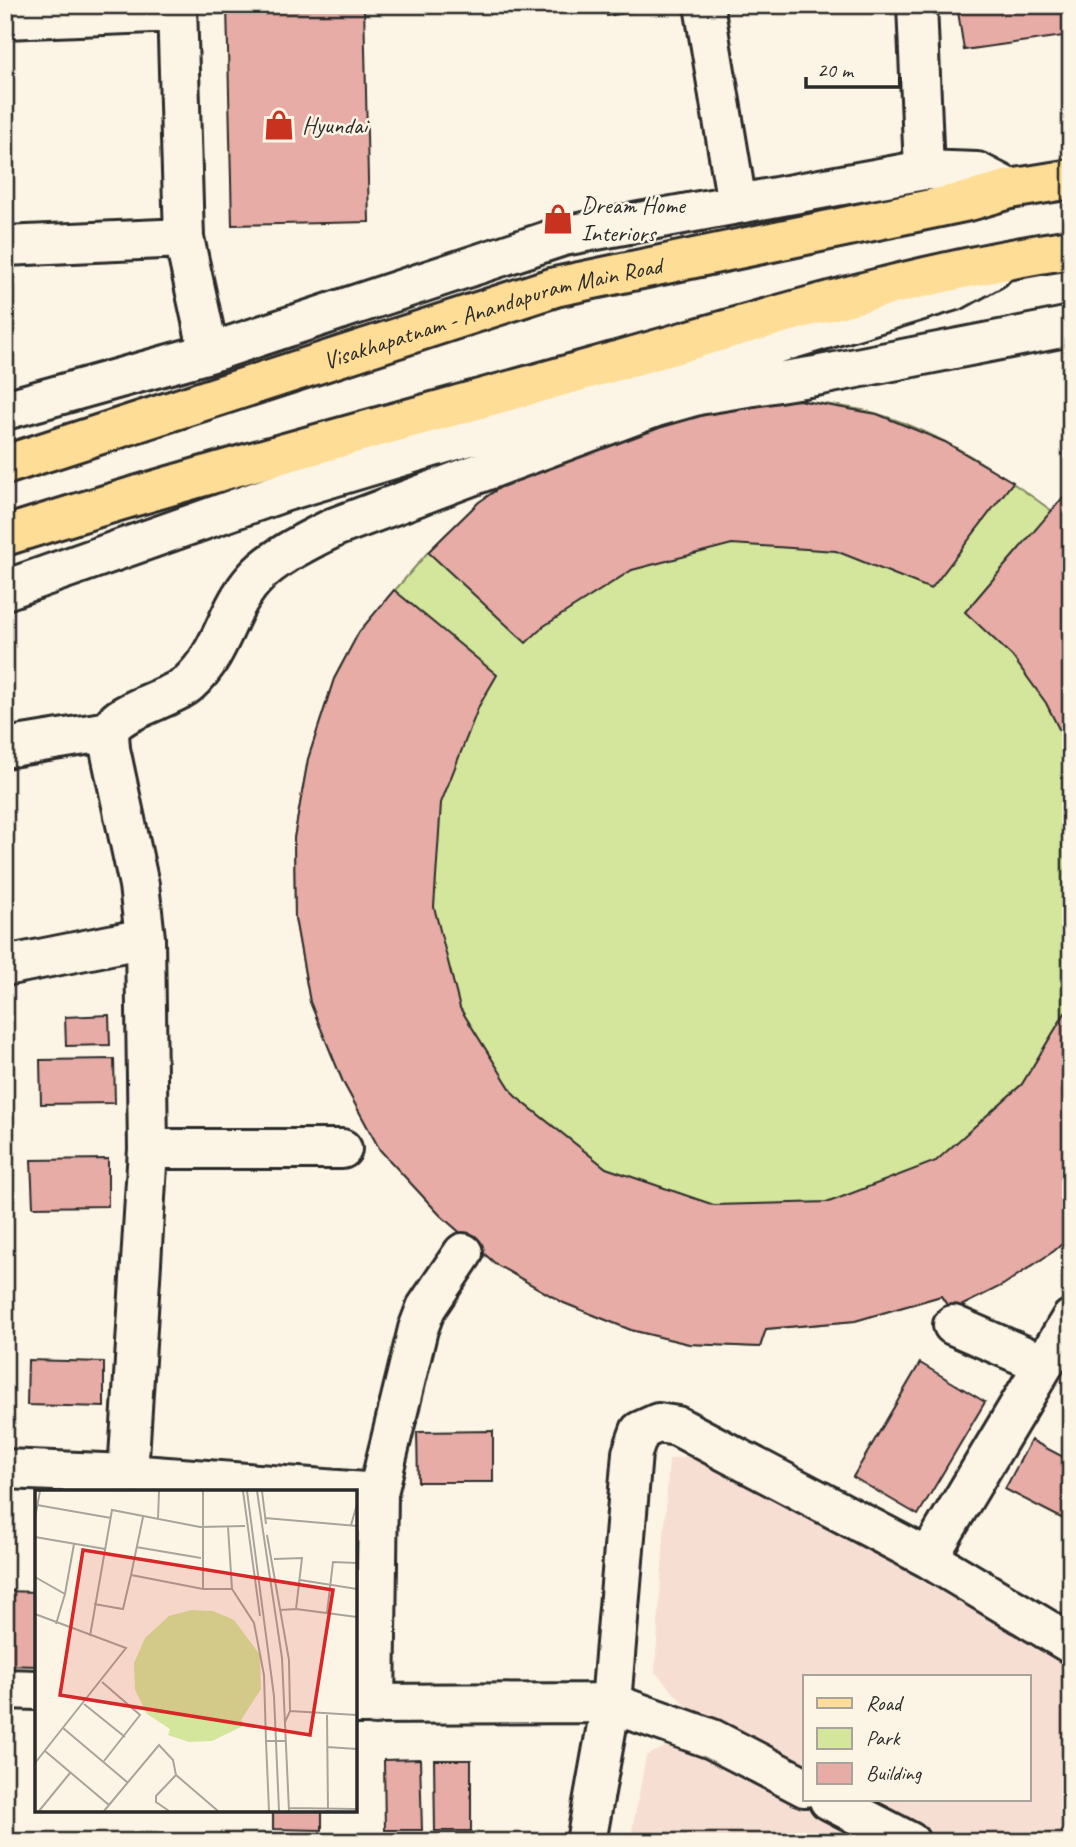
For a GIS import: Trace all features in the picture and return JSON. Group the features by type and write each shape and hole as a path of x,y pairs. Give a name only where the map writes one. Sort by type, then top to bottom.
{"main road":[{"name":"Visakhapatnam - Anandapuram Main Road","path":"5,466 555,287 969,201 1010,189 1071,179"},
{"path":"5,536 148,491 827,303 1021,257 1071,250"}],"street":[{"path":"704,5 737,204"},
{"path":"917,5 924,170"},
{"path":"5,19 177,8 184,238 209,353"},
{"path":"5,410 209,353 563,236 924,170 977,172 1010,189"},
{"path":"5,246 184,238"},
{"path":"5,590 283,492 955,290 1021,257"},
{"path":"128,1474 148,1149 145,938 139,885 110,749 109,731 116,720 184,688 202,671 217,648 239,602 254,579 294,548 335,527 656,407 698,396 821,376 1071,326"},
{"path":"283,492 294,548"},
{"path":"5,748 109,731"},
{"path":"5,966 145,938"},
{"path":"148,1149 342,1149"},
{"path":"463,1253 426,1308 418,1329 378,1493 365,1704 611,1703 712,1739 803,1786"},
{"path":"928,1558 1071,1319"},
{"path":"953,1325 1043,1364"},
{"path":"586,1842 611,1703 632,1453 640,1431 657,1423 677,1426 928,1558 1071,1644"},
{"path":"5,1469 128,1474 339,1490"},
{"path":"357,1491 378,1493"},
{"path":"5,1689 35,1690"},
{"path":"831,1801 910,1842"}],"shaded area":[{"path":"706,1454 1071,1668 1071,1842 630,1842 646,1756 675,1742 689,1709 655,1672 669,1459"}],"green space":[{"path":"798,400 868,411 924,432 990,468 1052,511 1071,488 1071,1236 1028,1268 951,1311 941,1296 855,1321 766,1329 760,1347 689,1344 631,1330 564,1303 497,1265 440,1215 380,1150 343,1082 310,1002 295,918 294,838 308,759 334,679 359,632 428,552 479,502"}],"building":[{"path":"227,5 364,5 369,222 232,225"},
{"path":"605,5 671,5 607,16"},
{"path":"957,5 1071,5 1071,35 964,50"},
{"path":"798,400 877,414 945,442 1013,482 931,589 836,551 732,544 632,570 544,626 526,643 428,552 479,502 557,448 715,402"},
{"path":"1071,488 1071,753 1046,703 1012,656 965,612"},
{"path":"394,590 497,675 479,706 441,803 434,907 460,1008 515,1096 606,1168 714,1205 829,1202 936,1161 1022,1084 1065,1013 1071,1015 1071,1236 1054,1251 1003,1285 951,1311 941,1296 855,1321 766,1329 760,1347 689,1344 631,1330 564,1303 497,1265 440,1215 380,1150 343,1082 310,1002 295,918 294,838 308,759 334,679 359,632"},
{"path":"109,1015 110,1045 66,1046 65,1017"},
{"path":"114,1059 115,1103 41,1104 40,1060"},
{"path":"108,1159 108,1206 33,1207 31,1160"},
{"path":"28,1360 104,1362 104,1407 27,1405"},
{"path":"920,1363 985,1402 918,1515 853,1477"},
{"path":"493,1431 493,1482 418,1482 417,1432"},
{"path":"1031,1440 1071,1461 1071,1523 1005,1489"},
{"path":"5,1591 35,1592 35,1666 5,1665"},
{"path":"420,1759 422,1830 385,1830 384,1760"},
{"path":"434,1760 471,1760 471,1831 435,1831"},
{"path":"273,1812 322,1812 322,1830 273,1829"}],"place":[{"name":"Hyundai","path":"279,125"},
{"name":"Dream Home Interiors","path":"558,219"}]}
